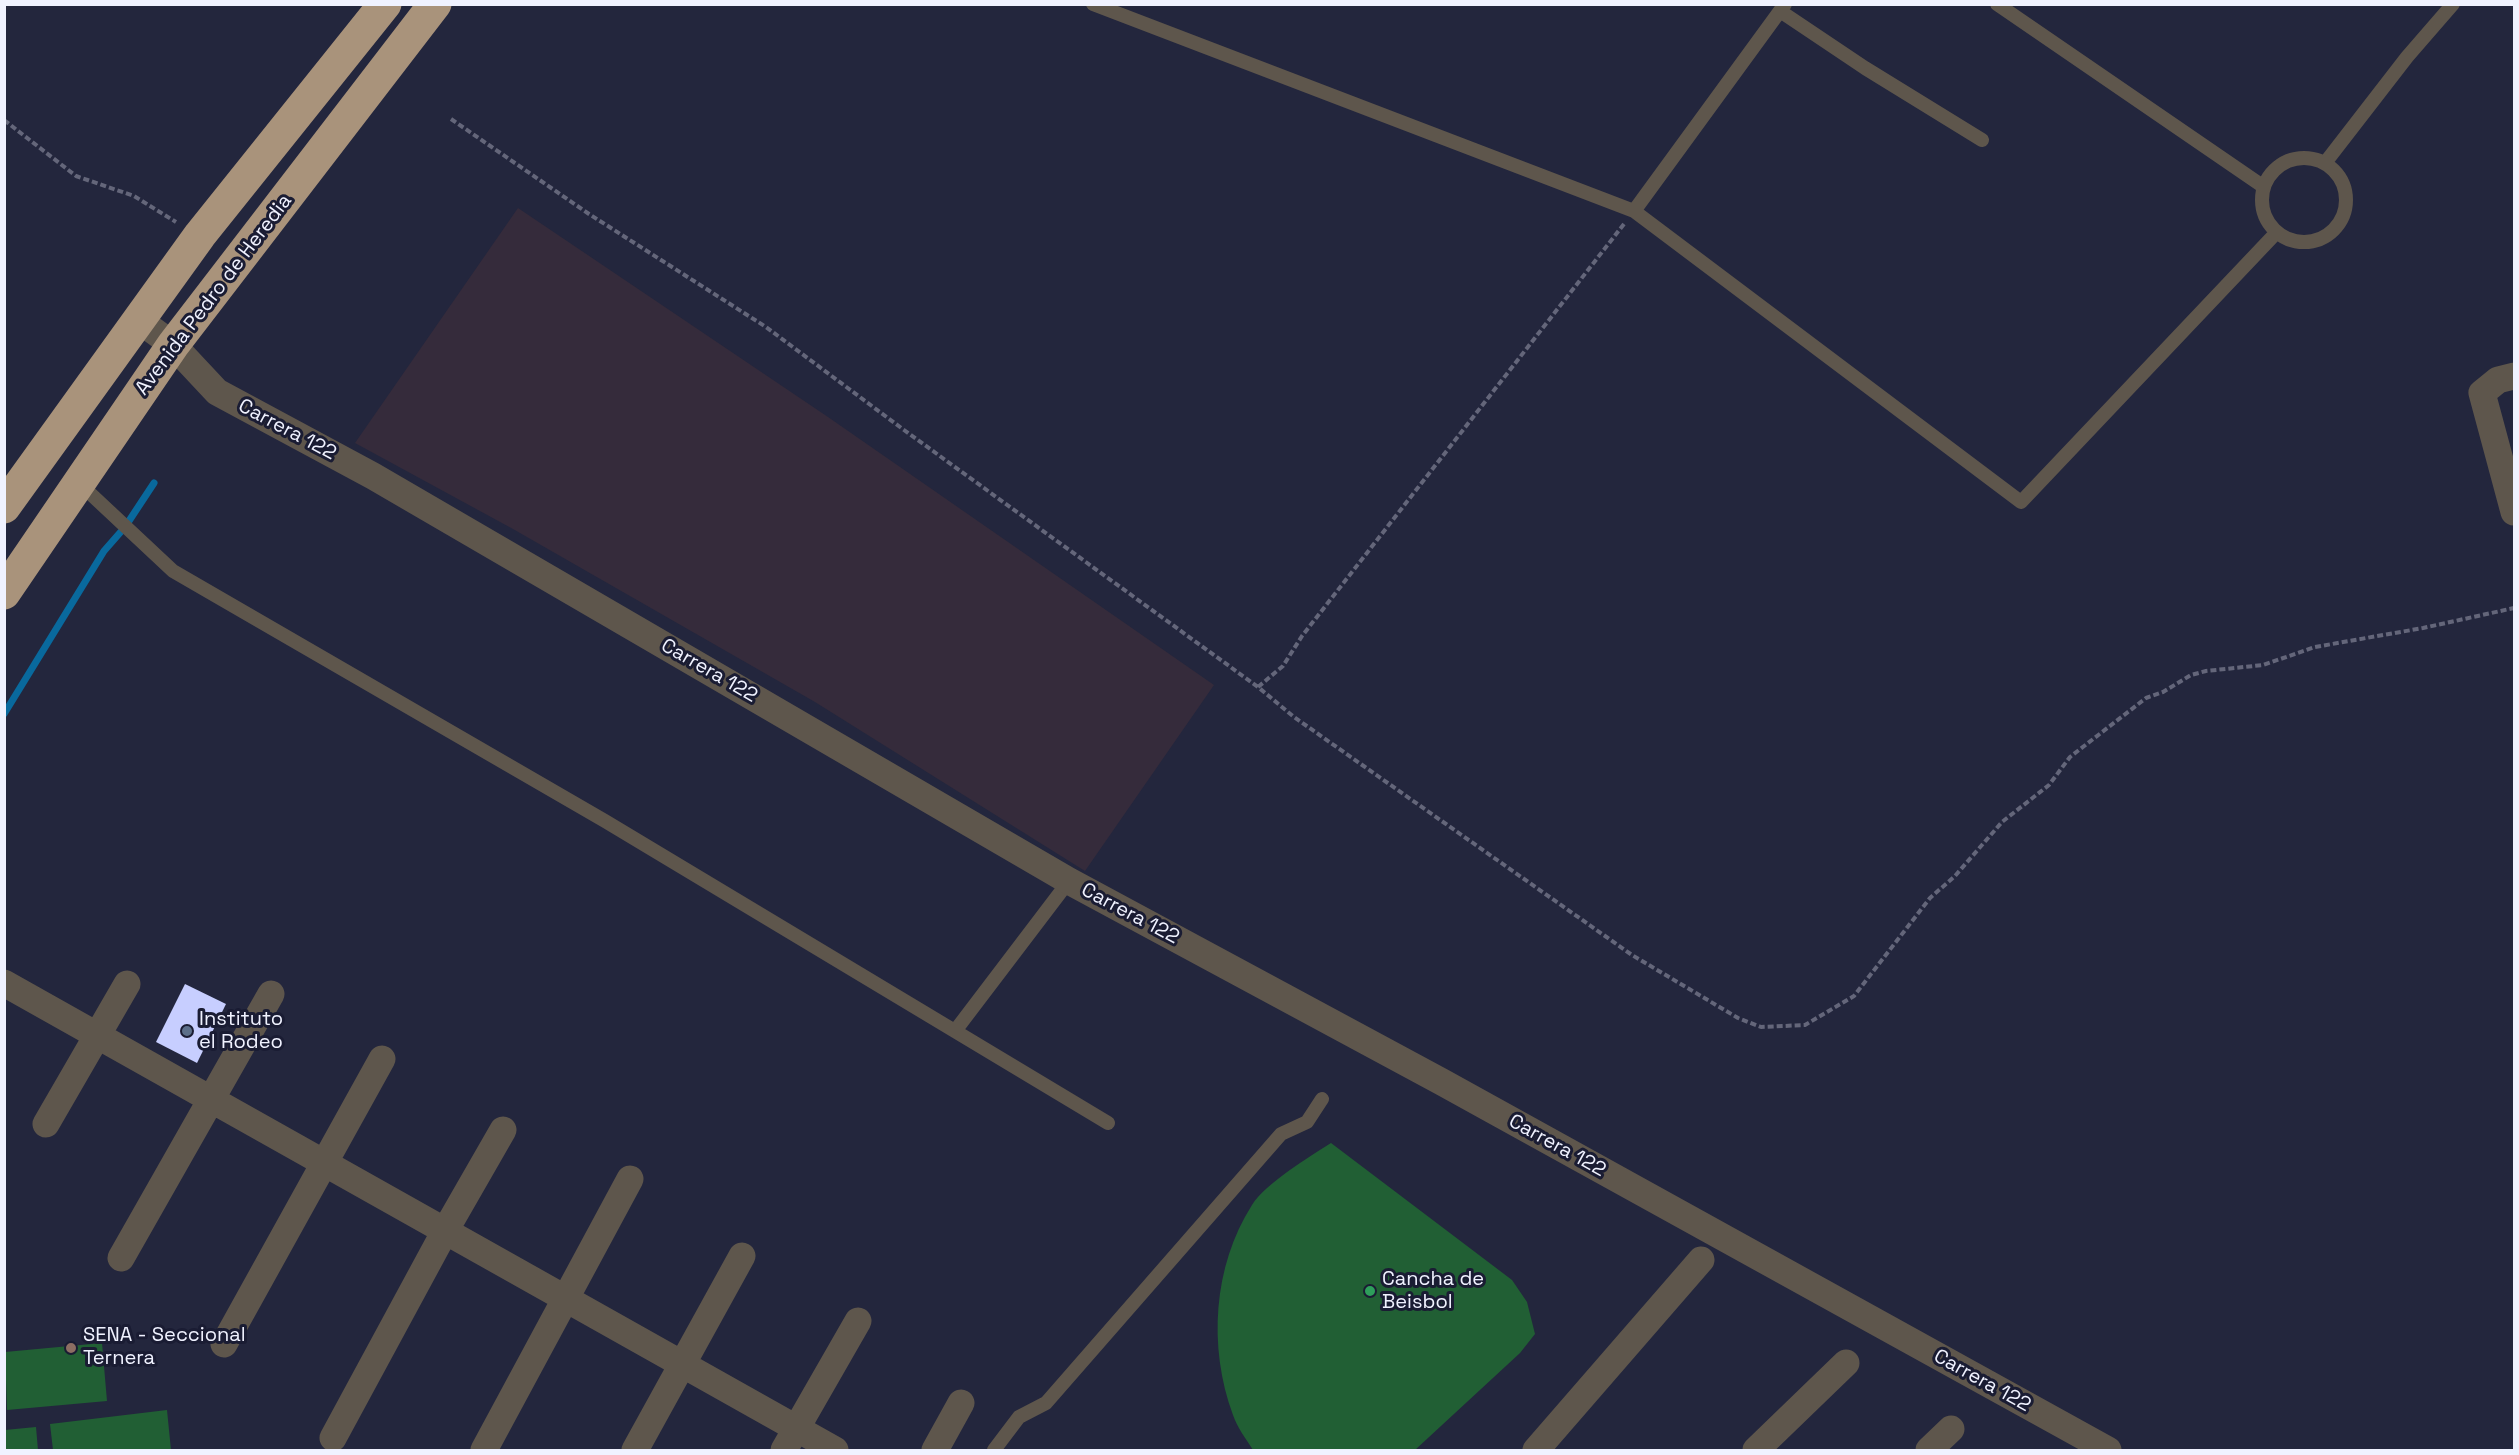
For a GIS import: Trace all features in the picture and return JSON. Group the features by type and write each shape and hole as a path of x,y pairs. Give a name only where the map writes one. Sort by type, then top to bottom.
{"highway":[{"path":"4,507 200,235 384,4"},
{"name":"Avenida Pedro de Heredia","path":"4,593 173,345 435,4"}],"street":[{"name":"Carrera 122","path":"139,320 173,345 217,393 373,476 1069,881 1442,1082 2108,1450"},
{"path":"2514,376 2498,380 2482,393 2514,506"},
{"path":"4,983 682,1365 790,1440 835,1450"},
{"path":"46,1124 127,984"},
{"path":"121,1258 271,994"},
{"path":"224,1344 382,1059"},
{"path":"333,1438 503,1130"},
{"path":"484,1450 567,1300 630,1179"},
{"path":"635,1450 742,1256"},
{"path":"1536,1450 1701,1260"},
{"path":"790,1440 858,1321"},
{"path":"1756,1450 1846,1363"},
{"path":"935,1450 961,1403"},
{"path":"1929,1450 1951,1429"}],"lane":[{"path":"1093,4 1634,211 2021,502 2277,232"},
{"path":"1997,4 2264,187"},
{"path":"2325,163 2407,57 2453,4"},
{"path":"1634,211 1782,8 1865,68 1982,140"},
{"path":"2307,158 2325,163 2335,170 2346,192 2345,212 2336,228 2323,237 2307,242 2296,241 2277,232 2265,215 2262,205 2264,187 2273,171 2289,160 2307,158"},
{"path":"79,483 173,571 595,815 1108,1123"},
{"path":"955,1031 1069,881"},
{"path":"994,1450 1019,1417 1046,1402 1281,1134 1307,1122 1322,1099"}],"path":[{"path":"451,119 589,214 766,327 1258,687 1294,717 1632,956 1738,1018 1761,1027 1805,1025 1854,996 1930,898 1954,876 2002,822 2049,785 2070,757 2146,698 2163,692 2192,675 2206,671 2263,665 2315,647 2423,628 2514,608"},
{"path":"4,120 76,176 134,196 200,235"},
{"path":"1258,687 1283,666 1302,636 1634,211"}],"shaded area":[{"path":"518,208 828,417 1214,685 1085,871 815,702 513,529 355,443"}],"green space":[{"name":"Cancha de Beisbol","path":"1331,1143 1512,1280 1527,1302 1535,1334 1520,1353 1415,1450 1253,1450 1235,1419 1225,1389 1220,1362 1218,1307 1229,1254 1239,1229 1252,1205 1267,1188 1288,1171"},
{"path":"102,1343 107,1401 7,1410 5,1352"},
{"path":"167,1410 171,1450 53,1450 50,1424"},
{"path":"36,1427 38,1450 5,1450 5,1430"}],"building":[{"name":"Instituto el Rodeo","path":"185,984 226,1004 197,1063 156,1042"}],"waterway":[{"path":"4,714 104,551 125,527 154,483"}],"place":[{"name":"Instituto el Rodeo","path":"187,1031"},
{"name":"Cancha de Beisbol","path":"1370,1291"},
{"name":"SENA - Seccional Ternera","path":"71,1348"}]}
